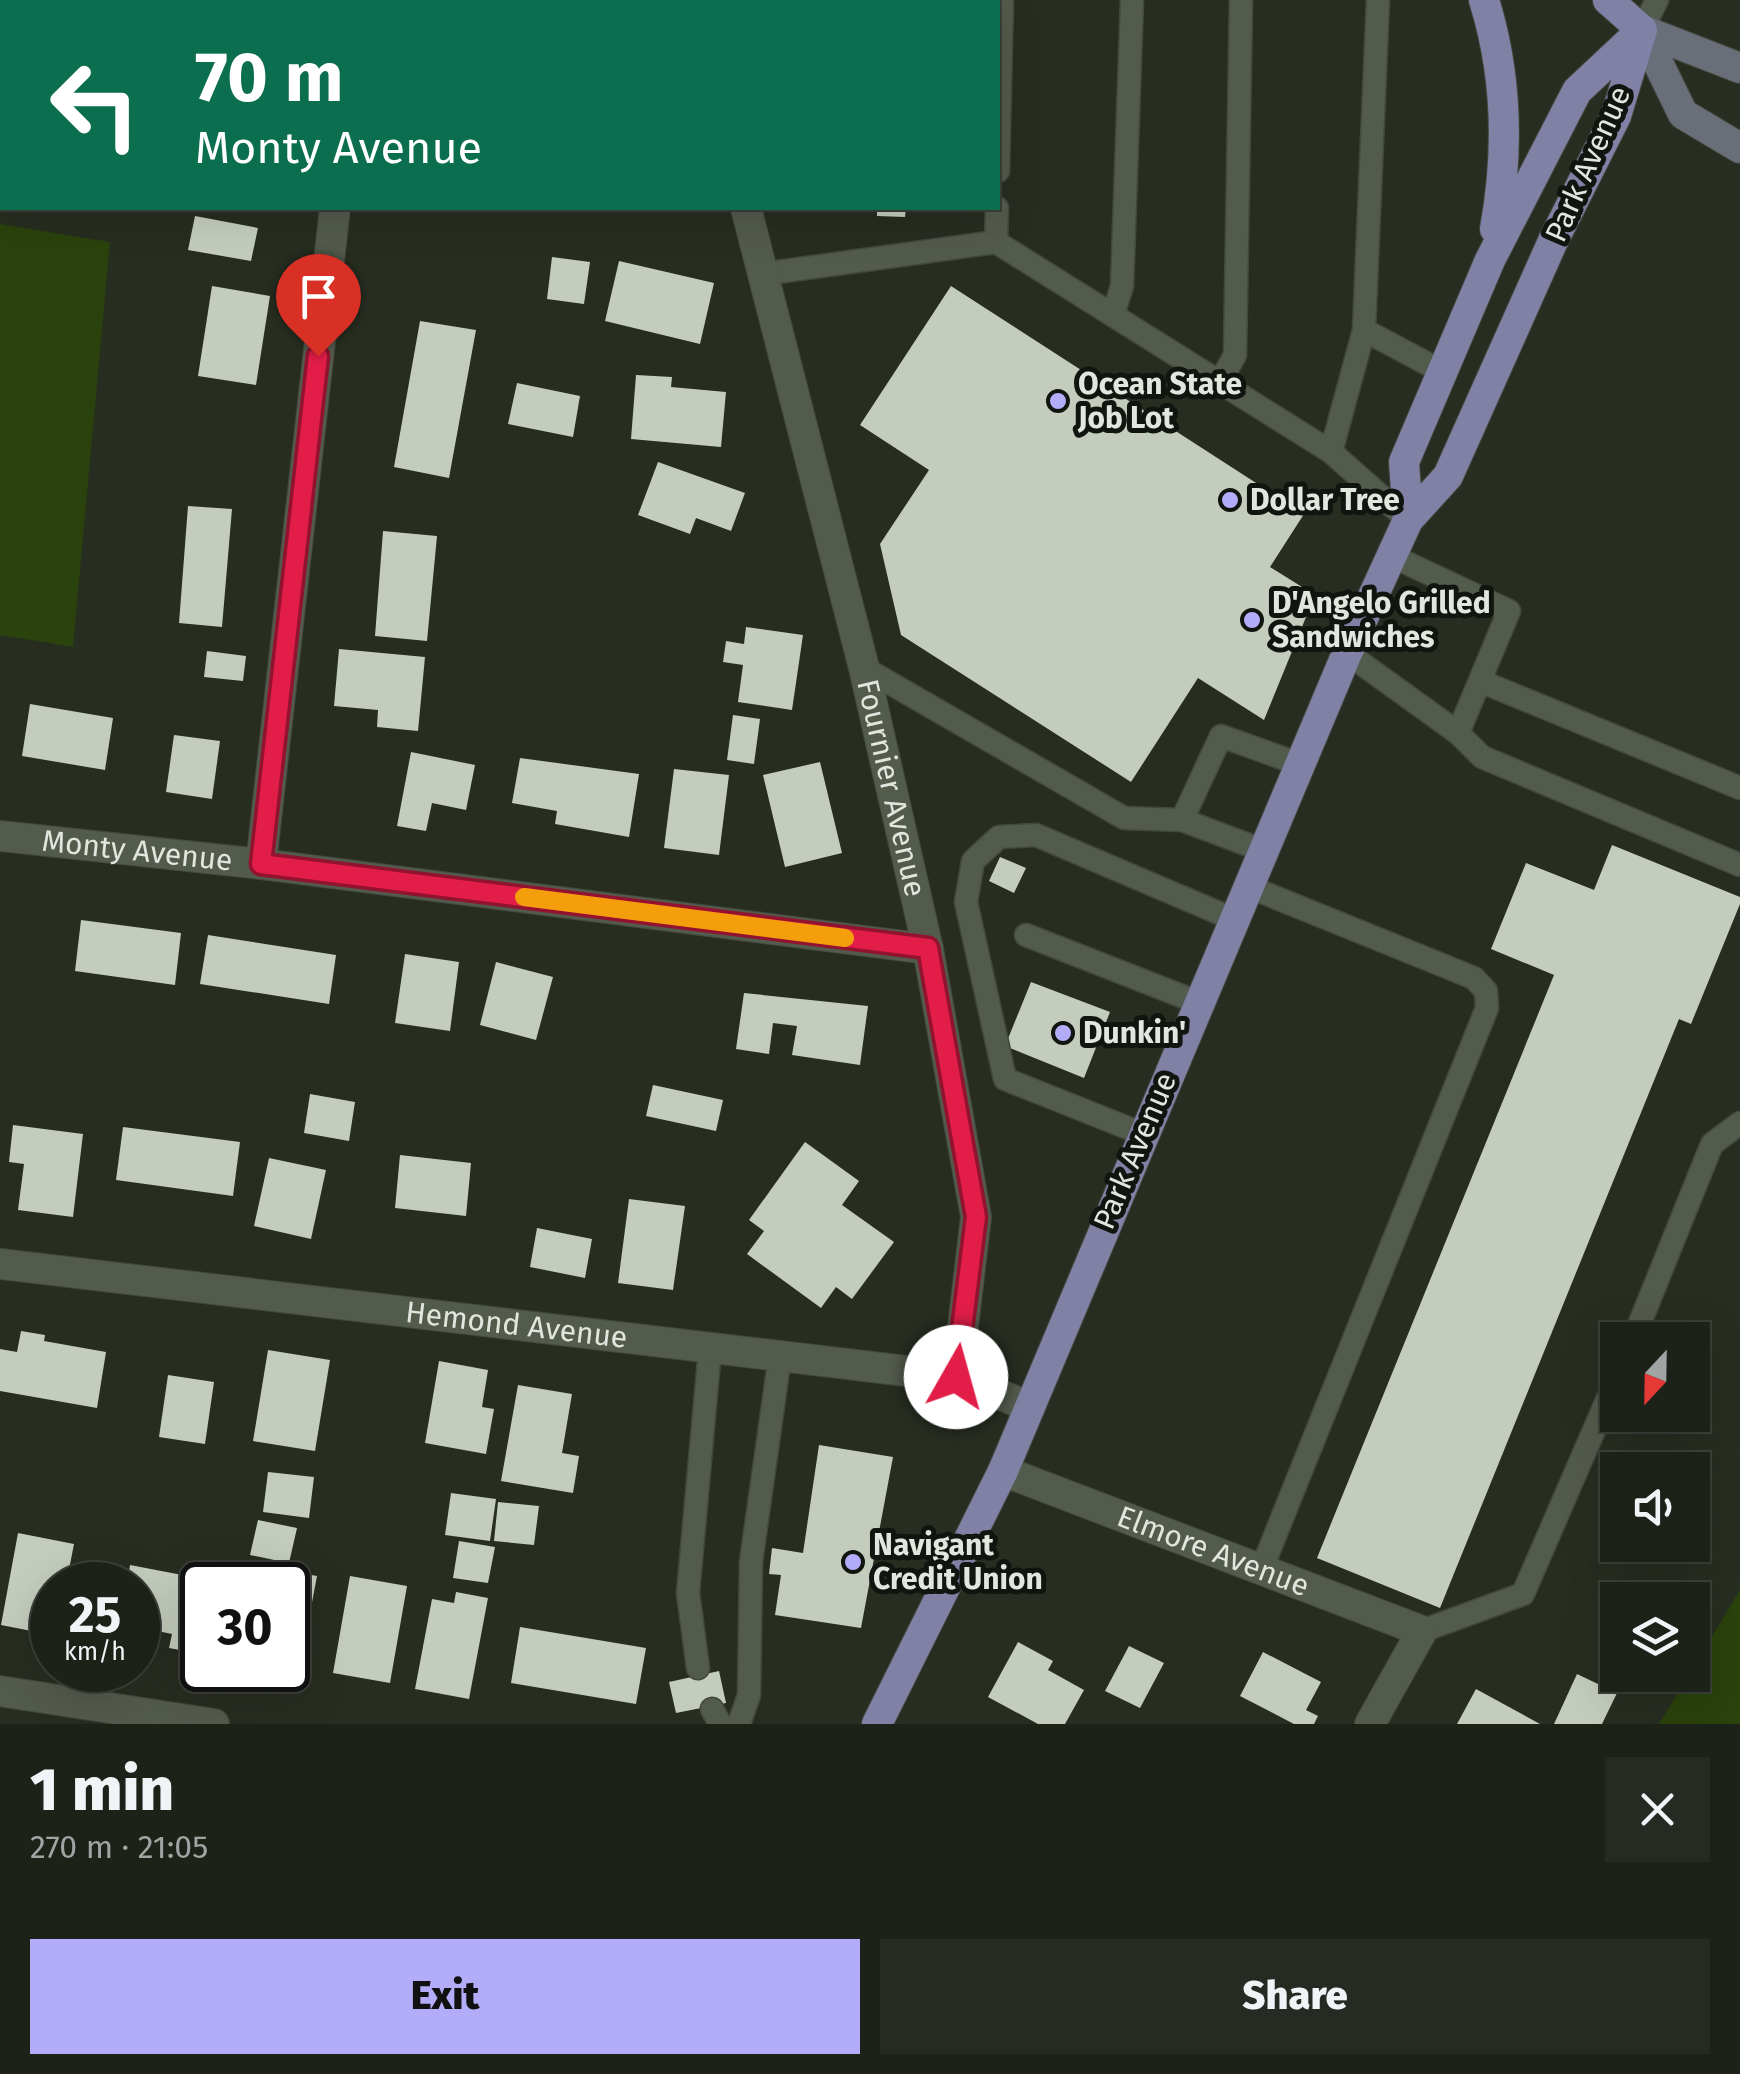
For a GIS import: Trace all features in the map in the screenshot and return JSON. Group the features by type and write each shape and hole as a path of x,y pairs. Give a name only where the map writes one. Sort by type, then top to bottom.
{"main road":[{"path":"1484,0 1500,52 1504,159 1490,260"},
{"path":"1608,0 1642,30 1740,68"},
{"path":"1642,30 1683,114 1740,148"},
{"name":"Park Avenue","path":"1408,520 1404,462 1490,260 1577,91 1642,30"},
{"name":"Park Avenue","path":"877,1724 1002,1471 1347,653 1408,520 1448,476 1553,241 1616,116 1642,30"}],"street":[{"path":"261,864 336,210"},
{"name":"Fournier Avenue","path":"746,210 864,668 928,948 976,1217 956,1377"},
{"name":"Monty Avenue","path":"0,836 261,864 928,948"},
{"name":"Hemond Avenue","path":"0,1264 956,1377 1030,1407"},
{"name":"Elmore Avenue","path":"1002,1471 1422,1631"},
{"path":"1370,1724 1422,1631"},
{"path":"0,1691 214,1724"}],"lane":[{"path":"1000,86 1002,0"},
{"path":"1113,315 1122,286 1132,0"},
{"path":"1220,382 1234,354 1241,0"},
{"path":"1332,452 1364,330 1378,0"},
{"path":"1642,30 1658,0"},
{"path":"996,210 996,242"},
{"path":"762,274 996,242 1332,452 1408,520"},
{"path":"1364,330 1441,371"},
{"path":"1392,556 1509,611 1458,733"},
{"path":"1347,653 1458,733 1482,757 1740,865"},
{"path":"864,668 1124,818 1182,820 1262,850"},
{"path":"1480,681 1740,788"},
{"path":"1182,820 1221,736 1300,764"},
{"path":"1142,1134 1005,1079 966,902 973,862 999,837 1036,835 1233,919"},
{"path":"1247,886 1474,978 1486,992 1487,1008 1262,1568"},
{"path":"1026,935 1197,1002"},
{"path":"1640,1322 1712,1144 1740,1123"},
{"path":"698,1668 688,1593 710,1349"},
{"path":"740,1724 750,1695 750,1562 780,1356"},
{"path":"1422,1631 1524,1594 1600,1417"}],"green space":[{"path":"0,224 110,242 73,647 0,635"},
{"path":"1740,1590 1740,1724 1659,1724 1678,1692 1710,1692 1710,1640"}],"building":[{"path":"877,210 906,210 905,217 877,216"},
{"path":"195,216 258,228 251,261 188,250"},
{"path":"552,257 590,262 584,304 547,299"},
{"path":"619,261 714,283 700,344 605,321"},
{"path":"212,286 270,296 256,385 198,376"},
{"path":"951,286 1304,514 1270,567 1315,595 1264,720 1198,678 1131,782 901,635 880,544 929,470 860,425"},
{"path":"420,321 476,330 449,478 394,467"},
{"path":"636,375 672,377 671,387 726,392 721,447 631,439"},
{"path":"517,383 580,396 573,437 508,424"},
{"path":"658,462 745,493 731,531 696,518 690,534 638,515"},
{"path":"188,506 232,509 222,627 179,623"},
{"path":"383,531 437,536 427,641 375,636"},
{"path":"746,627 803,635 792,710 738,702 743,665 723,662 726,641 744,644"},
{"path":"339,649 425,657 418,731 377,727 378,710 334,706"},
{"path":"207,651 246,656 243,681 204,677"},
{"path":"30,704 113,718 105,770 22,756"},
{"path":"733,715 760,719 754,764 727,760"},
{"path":"174,735 220,741 212,799 166,792"},
{"path":"411,752 475,765 466,810 432,803 426,831 397,826"},
{"path":"520,758 639,774 629,837 555,824 557,811 512,803"},
{"path":"820,762 842,853 785,867 763,775"},
{"path":"674,769 729,775 719,855 664,848"},
{"path":"1612,845 1740,897 1740,904 1691,1024 1679,1019 1440,1608 1317,1558 1554,975 1491,949 1526,863 1594,890"},
{"path":"1000,857 1026,868 1014,893 989,881"},
{"path":"81,920 181,933 175,985 75,971"},
{"path":"208,935 336,955 329,1004 200,984"},
{"path":"405,954 459,962 450,1031 395,1023"},
{"path":"496,962 553,977 536,1040 480,1025"},
{"path":"1031,982 1110,1012 1084,1078 1005,1046"},
{"path":"744,993 868,1006 860,1065 792,1055 797,1026 773,1023 769,1054 736,1049"},
{"path":"653,1085 723,1100 716,1131 646,1116"},
{"path":"310,1094 355,1102 349,1141 304,1133"},
{"path":"13,1125 83,1134 73,1217 18,1210 24,1164 9,1162"},
{"path":"123,1127 240,1142 233,1196 116,1180"},
{"path":"805,1142 859,1181 842,1205 894,1242 852,1299 836,1287 821,1308 747,1254 764,1231 749,1220"},
{"path":"400,1155 471,1163 466,1216 395,1208"},
{"path":"269,1158 326,1170 311,1239 254,1226"},
{"path":"629,1199 685,1206 673,1290 618,1283"},
{"path":"537,1228 592,1239 585,1278 530,1267"},
{"path":"21,1331 45,1335 44,1341 106,1352 97,1408 0,1391 0,1349 17,1352"},
{"path":"268,1350 330,1360 315,1451 253,1441"},
{"path":"439,1361 488,1370 482,1407 494,1409 486,1454 425,1443"},
{"path":"168,1375 214,1382 205,1444 159,1437"},
{"path":"518,1385 572,1394 562,1453 579,1456 573,1493 501,1481"},
{"path":"819,1445 893,1457 861,1628 775,1615 781,1575 769,1574 772,1548 803,1553"},
{"path":"268,1472 314,1477 309,1518 263,1512"},
{"path":"451,1493 496,1499 490,1541 445,1535"},
{"path":"498,1502 539,1506 534,1545 494,1541"},
{"path":"258,1520 297,1528 289,1562 250,1555"},
{"path":"18,1533 74,1544 70,1562 30,1562 30,1631 1,1625"},
{"path":"459,1541 495,1547 488,1583 453,1578"},
{"path":"160,1571 180,1575 180,1650 169,1648 172,1634 160,1632"},
{"path":"310,1575 317,1576 310,1613"},
{"path":"350,1576 407,1586 390,1683 333,1673"},
{"path":"456,1592 488,1598 469,1699 415,1689 432,1599 454,1603"},
{"path":"520,1627 646,1648 636,1704 511,1683"},
{"path":"1018,1642 1053,1661 1048,1670 1084,1690 1065,1724 1038,1724 988,1697"},
{"path":"1129,1646 1164,1663 1140,1708 1105,1691"},
{"path":"1263,1652 1321,1682 1306,1710 1318,1716 1314,1724 1294,1724 1240,1696"},
{"path":"719,1671 726,1703 676,1713 669,1682"},
{"path":"1577,1674 1600,1685 1600,1692 1617,1693 1602,1724 1554,1724"},
{"path":"1476,1689 1540,1724 1457,1724"}],"slow traffic":[{"path":"524,897 845,938"}],"place":[{"name":"Ocean State Job Lot","path":"1058,401"},
{"name":"Dollar Tree","path":"1230,500"},
{"name":"D'Angelo Grilled Sandwiches","path":"1252,620"},
{"name":"Dunkin'","path":"1063,1033"},
{"name":"Navigant Credit Union","path":"853,1562"}],"route":[{"path":"318,356 261,864 928,948 976,1217 956,1377"}]}
